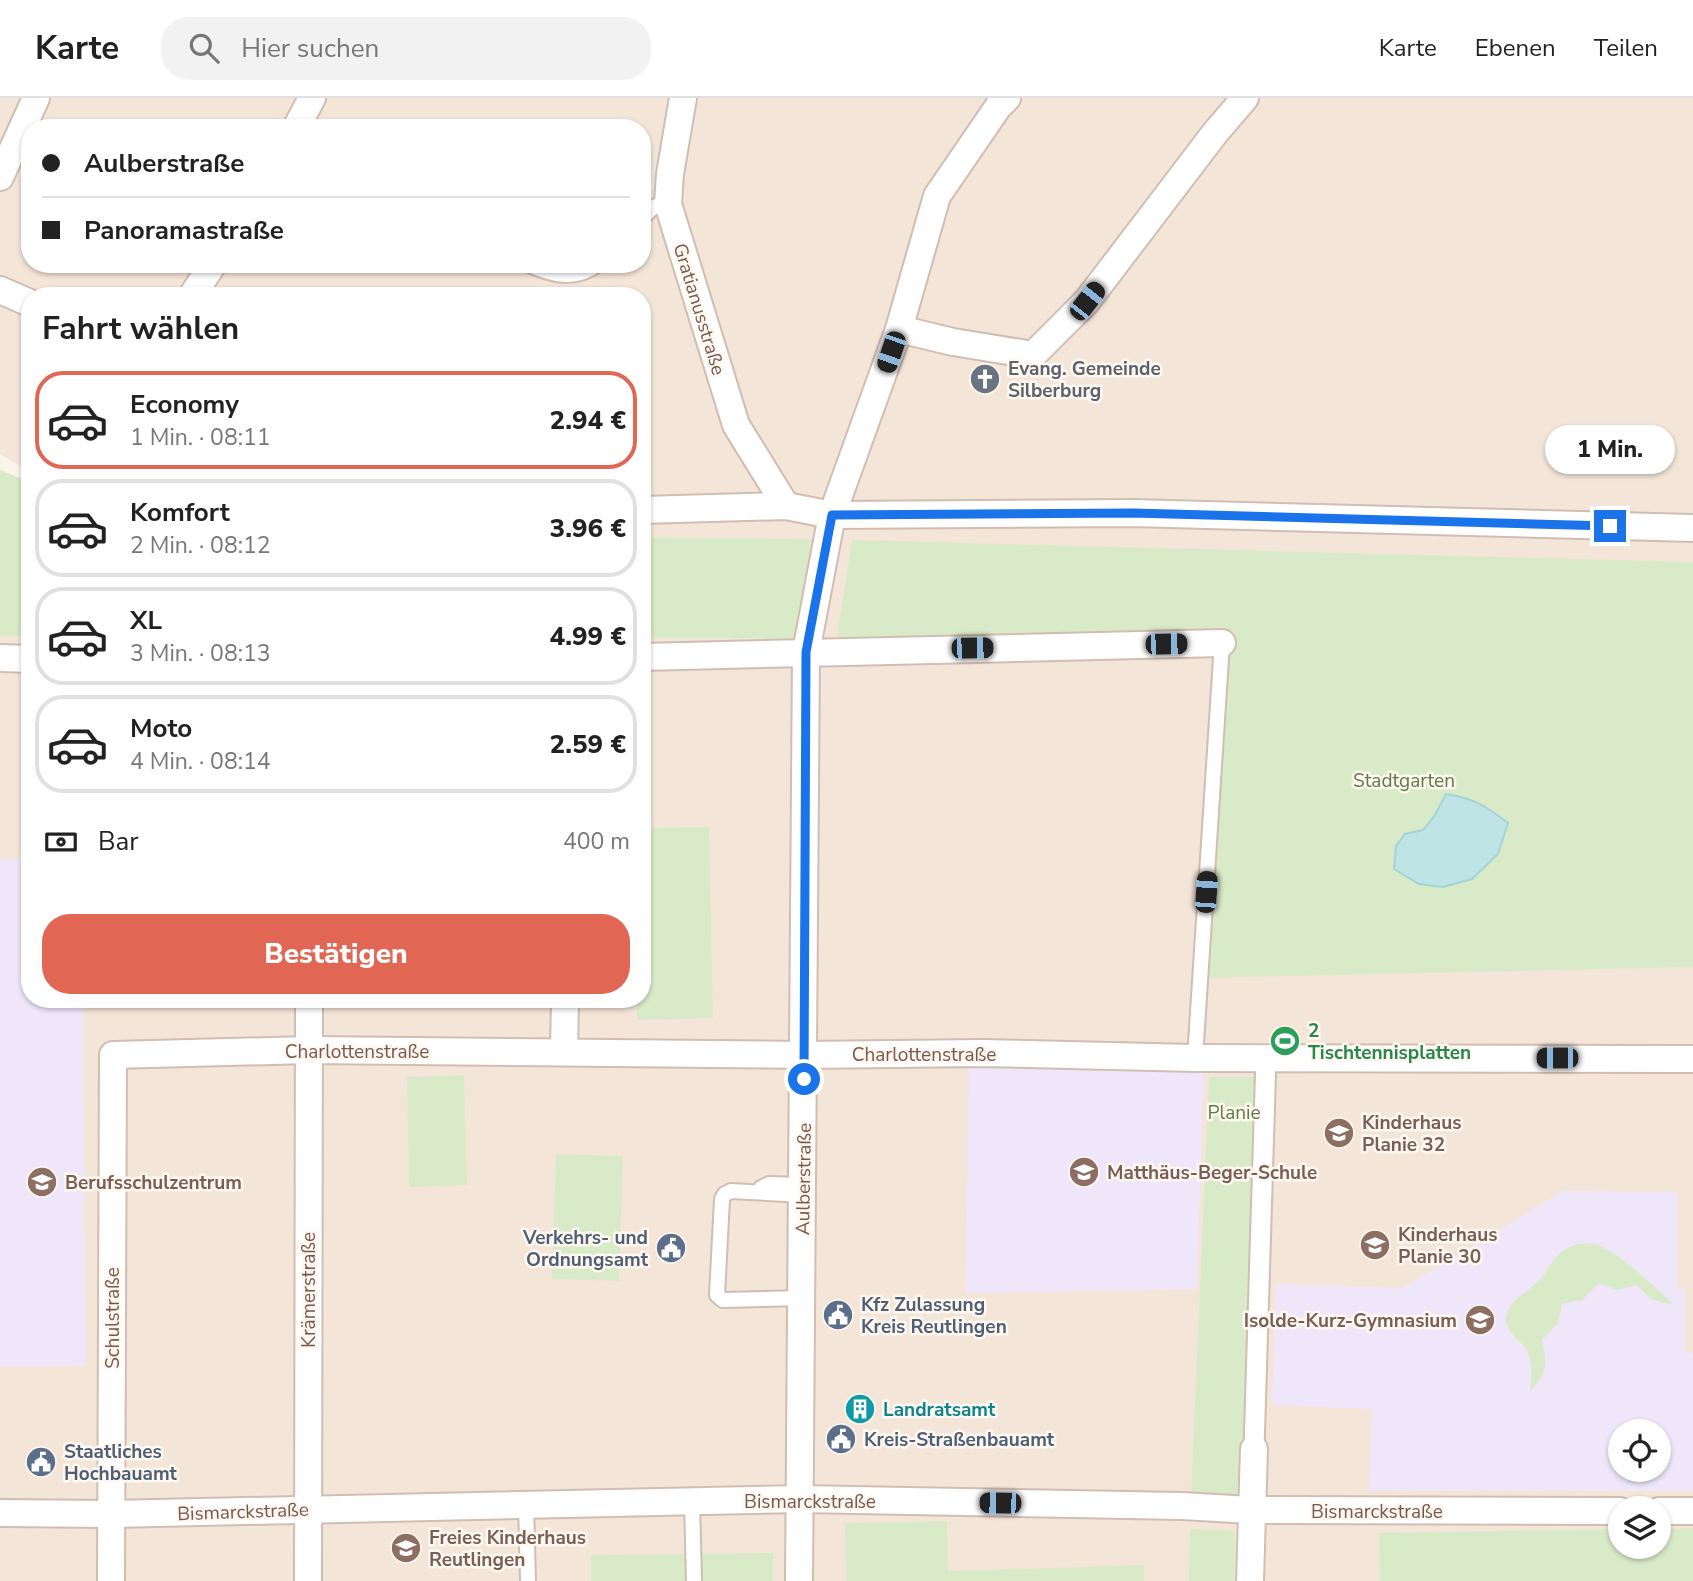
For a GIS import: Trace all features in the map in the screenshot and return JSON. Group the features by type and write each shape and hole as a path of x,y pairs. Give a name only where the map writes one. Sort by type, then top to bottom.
{"street":[{"path":"26,119 36,98"},
{"path":"301,119 312,98"},
{"name":"Gratianusstraße","path":"683,98 670,174 668,204 736,425 786,506"},
{"name":"Aulberstraße","path":"799,1581 806,652 832,515 899,329 937,196 1007,98"},
{"path":"899,329 953,342 1033,355 1087,301 1215,133 1245,98"},
{"path":"0,177 21,131"},
{"path":"0,290 21,299"},
{"path":"651,510 786,506 832,515 1133,513 1693,528"},
{"path":"651,657 1222,643"},
{"path":"0,659 21,659"},
{"name":"Krämerstraße","path":"308,1581 309,1008"},
{"path":"564,1052 565,1008"},
{"name":"Charlottenstraße","path":"113,1055 309,1050 804,1055 983,1053 1195,1058 1693,1059"},
{"name":"Schulstraße","path":"111,1581 113,1055"},
{"path":"1250,1581 1266,1057"},
{"name":"Bismarckstraße","path":"0,1513 111,1514 800,1499 1182,1506 1251,1510 1608,1511"},
{"path":"1671,1511 1693,1511"}],"lane":[{"path":"651,208 659,204 668,204"},
{"path":"547,273 569,276 579,273"},
{"path":"1195,1058 1222,643"},
{"path":"802,1190 760,1193 731,1191 725,1194 722,1199 717,1295 723,1300 802,1298"},
{"path":"692,1501 694,1581"},
{"path":"526,1504 528,1581"}],"shaded area":[{"path":"0,98 1693,98 1693,1581 0,1581 0,636 21,636 21,1008 651,1008 651,638 794,639 812,540 651,537 651,287 21,287 21,467 0,454"},
{"name":"Berufsschulzentrum","path":"0,859 21,859 21,1008 82,1008 86,1366 0,1367"},
{"name":"Matthäus-Beger-Schule","path":"1204,1053 1197,1289 966,1293 969,1055"},
{"name":"Isolde-Kurz-Gymnasium","path":"1563,1191 1677,1192 1677,1288 1685,1288 1685,1352 1693,1353 1693,1491 1369,1491 1372,1409 1272,1405 1276,1284 1403,1288"}],"green space":[{"path":"0,470 21,478 21,636 0,636"},
{"path":"651,537 813,539 795,639 651,638"},
{"name":"Stadtgarten","path":"852,540 1693,562 1693,967 1202,978 1218,626 1217,634 837,638"},
{"path":"709,827 713,1018 637,1020 637,1008 651,1008 651,828"},
{"path":"464,1075 467,1185 409,1187 407,1077"},
{"name":"Planie","path":"1209,1077 1263,1077 1241,1494 1191,1496"},
{"path":"556,1154 623,1156 619,1281 552,1279"},
{"path":"1577,1244 1594,1244 1614,1254 1674,1305 1652,1300 1637,1285 1617,1290 1599,1283 1582,1300 1562,1304 1558,1323 1542,1340 1545,1368 1530,1391 1530,1358 1508,1328 1507,1315 1513,1303 1535,1284 1559,1255"},
{"path":"947,1521 948,1571 1144,1565 1144,1581 846,1581 845,1523"},
{"path":"1693,1528 1693,1581 1380,1581 1379,1533 1608,1529 1608,1559 1671,1559 1671,1529"},
{"path":"1190,1529 1235,1530 1234,1581 1189,1581"},
{"path":"773,1553 773,1581 591,1581 591,1555"}],"water":[{"path":"1446,794 1479,804 1508,823 1498,854 1472,879 1443,887 1419,884 1394,869 1396,846 1405,834 1423,830"}],"place":[{"name":"Evang. Gemeinde Silberburg","path":"985,379"},
{"name":"2 Tischtennisplatten","path":"1285,1041"},
{"name":"Kinderhaus Planie 32","path":"1339,1133"},
{"name":"Matthäus-Beger-Schule","path":"1084,1172"},
{"name":"Berufsschulzentrum","path":"42,1182"},
{"name":"Kinderhaus Planie 30","path":"1375,1245"},
{"name":"Verkehrs- und Ordnungsamt","path":"671,1248"},
{"name":"Kfz Zulassung Kreis Reutlingen","path":"838,1315"},
{"name":"Isolde-Kurz-Gymnasium","path":"1480,1320"},
{"name":"Landratsamt","path":"860,1409"},
{"name":"Kreis-Straßenbauamt","path":"841,1439"},
{"name":"Staatliches Hochbauamt","path":"41,1462"},
{"name":"Freies Kinderhaus Reutlingen","path":"406,1548"}],"route":[{"path":"804,1079 806,652 832,515 1133,513 1610,526"}]}
